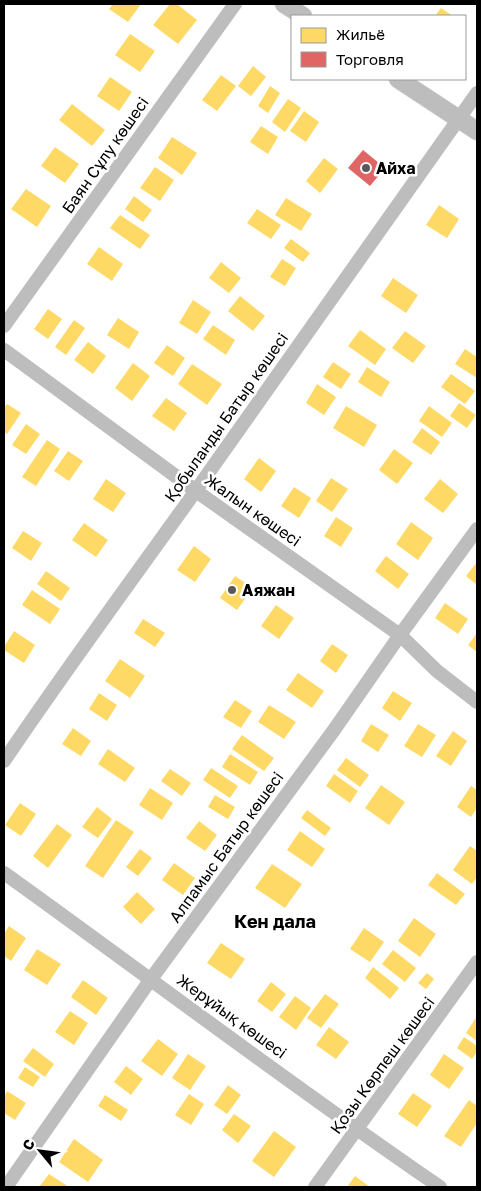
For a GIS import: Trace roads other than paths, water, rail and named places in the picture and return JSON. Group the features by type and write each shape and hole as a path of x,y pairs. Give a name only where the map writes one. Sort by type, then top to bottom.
{"main road":[{"path":"284,4 301,15"},
{"path":"400,80 477,131"}],"street":[{"name":"Баян Сұлу көшесі","path":"4,326 235,4"},
{"name":"Қобыланды Батыр көшесі","path":"4,761 124,588 196,491 477,93"},
{"name":"Жалын көшесі","path":"4,350 196,491 400,635 437,671 477,702"},
{"name":"Алпамыс Батыр көшесі","path":"6,1187 151,979 334,730 477,529"},
{"name":"Жерұйық көшесі","path":"4,873 357,1130 440,1187"},
{"name":"Қозы Көрпеш көшесі","path":"315,1187 477,962"}],"place":[{"name":"Айха","path":"366,168"},
{"name":"Аяжан","path":"232,590"}],"district":[{"name":"Кен дала","path":"275,921"}]}
